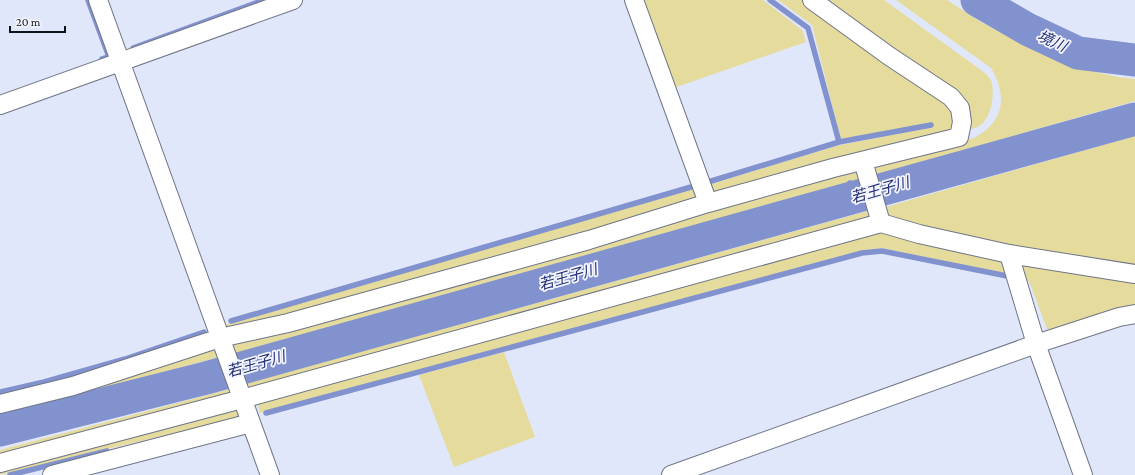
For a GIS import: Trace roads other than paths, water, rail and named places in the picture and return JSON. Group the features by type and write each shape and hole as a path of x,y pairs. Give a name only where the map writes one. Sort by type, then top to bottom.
{"street":[{"path":"98,0 270,475"},
{"path":"0,105 293,0"},
{"path":"634,0 708,203"},
{"path":"0,404 73,386 220,338 288,323 432,284 589,240 708,203 832,168 959,137 962,122 960,108 951,97 889,56 812,0"},
{"path":"863,161 879,218"},
{"path":"0,463 242,399 879,218 919,234 1009,254 1135,274"},
{"path":"1009,254 1036,344 1083,475"},
{"path":"671,475 1036,344 1119,317 1135,314"},
{"path":"52,475 251,423"}],"waterway":[{"path":"88,0 109,57 102,59"},
{"path":"133,48 264,0"},
{"path":"770,0 808,28 839,142"},
{"name":"境川","path":"977,0 1027,29 1078,53 1135,60"},
{"name":"若王子川","path":"0,430 206,378 1135,119"},
{"path":"708,182 839,142 931,125"},
{"path":"850,183 854,197"},
{"path":"231,321 691,187"},
{"path":"266,413 862,253 882,251 1007,276"},
{"path":"0,392 44,382 125,359 204,332"},
{"path":"10,475 107,451"}]}
